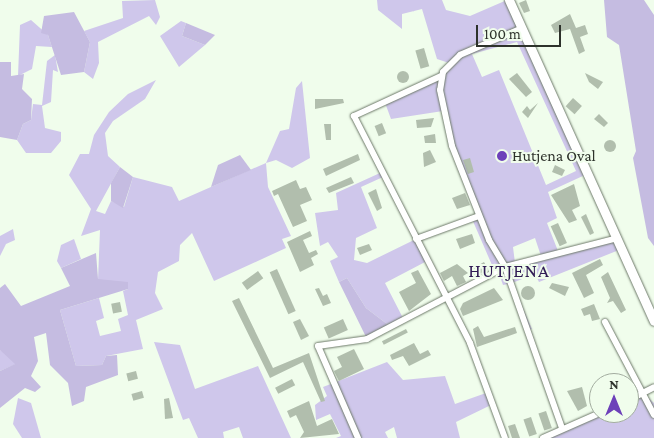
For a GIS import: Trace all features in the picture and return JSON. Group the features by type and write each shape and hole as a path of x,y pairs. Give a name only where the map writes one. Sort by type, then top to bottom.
{"main road":[{"path":"508,0 614,239 654,321"}],"street":[{"path":"505,438 470,343 354,116 441,76 460,55 520,29"},
{"path":"441,76 440,90 452,146 480,216 505,267 562,428"},
{"path":"416,240 480,216"},
{"path":"358,438 318,346 368,339 505,267 614,239"},
{"path":"605,322 654,415"},
{"path":"639,395 654,387"},
{"path":"543,438 589,417"}],"shaded area":[{"path":"155,0 160,17 156,25 149,16 98,42 99,63 93,79 84,72 90,42 84,31 123,18 122,1"},
{"path":"377,0 442,0 446,10 470,16 507,0 585,175 548,192 557,218 547,223 558,251 614,239 619,250 539,282 535,274 512,283 532,329 526,332 508,284 503,285 498,271 495,272 472,219 479,216 443,111 391,119 384,100 441,76 449,63 437,59 422,9 402,14 402,29 378,10","holes":["517,42 576,171 546,185 499,70 482,77 472,54","535,238 542,259 515,263 513,247"]},
{"path":"604,0 644,0 654,15 654,246 648,238 633,158 636,151 619,45 607,37"},
{"path":"74,12 90,42 84,72 61,75 48,35 41,33 44,16"},
{"path":"31,20 48,35 52,47 36,46 32,69 18,76 20,25"},
{"path":"181,21 186,23 182,36 205,45 179,67 160,36"},
{"path":"186,23 215,35 205,45 182,36"},
{"path":"55,55 58,72 53,70 51,102 42,106 45,128 61,132 61,141 51,153 26,153 17,140 23,124 31,120 33,104 42,105 47,61"},
{"path":"0,62 11,62 11,76 24,74 22,89 32,99 31,120 23,124 17,140 0,137"},
{"path":"156,80 145,99 113,121 105,133 108,156 120,167 96,211 105,214 111,201 124,207 133,177 172,187 179,201 266,163 268,187 291,236 282,239 286,248 214,281 192,233 180,245 179,261 158,272 155,293 163,309 136,320 143,349 106,356 102,365 76,366 60,310 99,298 104,318 96,321 100,336 121,331 118,319 128,315 123,291 128,289 98,280 100,230 81,236 91,209 69,175 80,154 89,154 94,135 109,112 128,94"},
{"path":"302,81 310,158 292,168 276,160 266,163 280,131 289,129 296,88"},
{"path":"240,155 251,170 211,187 218,165"},
{"path":"120,167 133,177 123,208 111,201 111,183"},
{"path":"380,173 383,177 361,187 377,228 356,238 354,260 367,263 416,239 427,261 385,283 405,322 391,327 366,308 347,278 339,282 330,261 338,257 328,242 320,246 315,213 338,210 336,193"},
{"path":"13,229 15,240 6,244 0,256 0,236"},
{"path":"74,239 81,259 61,268 57,261 61,245"},
{"path":"96,253 98,279 128,282 128,289 60,310 76,366 102,365 106,356 117,355 118,375 86,387 84,401 72,406 68,383 50,365 46,333 34,337 38,361 31,376 41,387 35,392 25,388 0,408 0,371 15,364 0,350 0,288 5,284 21,306 70,286 61,268"},
{"path":"347,278 366,308 391,327 367,339 339,282"},
{"path":"154,342 180,345 195,389 258,366 291,438 243,438 239,427 223,432 224,438 198,438 189,418 183,420"},
{"path":"0,350 9,353 16,364 0,371"},
{"path":"387,362 403,380 445,376 455,404 486,393 491,405 456,422 460,438 397,438 394,427 385,432 388,438 336,438 341,436 330,414 316,420 315,405 327,396 323,387"},
{"path":"643,393 654,403 654,438 543,438 589,418 589,423 639,423 639,395"},
{"path":"18,398 31,403 41,438 22,438 13,424"}],"building":[{"path":"526,0 530,11 524,13 519,3"},
{"path":"570,14 576,28 585,25 588,34 580,37 585,51 579,54 570,29 555,33 551,25"},
{"path":"424,48 429,66 421,69 415,50"},
{"path":"401,71 405,71 409,77 405,83 401,83 397,79 397,75"},
{"path":"517,73 532,92 526,97 509,79"},
{"path":"585,73 603,82 598,89 589,82"},
{"path":"573,98 582,106 575,114 566,106"},
{"path":"315,99 343,99 344,103 315,109"},
{"path":"538,103 528,118 522,112 527,106 530,110"},
{"path":"599,114 608,123 604,127 594,119"},
{"path":"434,118 431,127 417,128 416,120"},
{"path":"382,123 386,133 379,136 375,126"},
{"path":"324,124 331,124 331,140 326,140"},
{"path":"435,134 436,143 425,143 424,136"},
{"path":"610,140 616,146 610,152 604,146"},
{"path":"430,150 436,162 424,167 423,153"},
{"path":"358,154 360,160 326,176 323,169"},
{"path":"470,158 474,172 468,174 463,160"},
{"path":"555,165 565,170 562,176 552,172"},
{"path":"351,177 354,183 329,193 326,188"},
{"path":"296,180 300,189 306,187 312,200 300,205 307,221 293,227 278,194 274,196 272,191"},
{"path":"574,184 580,206 572,210 577,220 569,223 551,195"},
{"path":"376,189 382,208 377,211 368,193"},
{"path":"465,193 470,205 457,209 452,198"},
{"path":"586,214 594,233 590,235 581,217"},
{"path":"558,223 567,243 560,246 551,226"},
{"path":"310,231 312,236 303,240 309,253 316,250 318,254 311,258 314,265 300,272 287,242"},
{"path":"472,234 475,243 460,249 456,239"},
{"path":"369,244 372,250 360,255 357,248"},
{"path":"600,259 603,265 586,275 594,293 584,298 572,273"},
{"path":"484,262 488,269 474,277 470,270"},
{"path":"457,264 468,273 463,276 466,282 457,286 452,276 444,281 440,273"},
{"path":"277,269 296,311 288,314 270,272"},
{"path":"418,270 431,294 409,311 399,292 416,283 411,273"},
{"path":"258,271 263,278 247,290 242,283"},
{"path":"608,272 626,310 621,313 613,301 607,303 610,298 601,277"},
{"path":"552,283 569,287 565,296 549,288"},
{"path":"528,286 533,288 535,293 533,298 528,300 523,298 521,293 523,288"},
{"path":"319,288 323,296 327,294 331,303 323,306 315,289"},
{"path":"494,288 503,300 463,316 460,309 463,303"},
{"path":"239,298 273,368 309,353 325,401 321,402 303,362 270,378 232,301"},
{"path":"120,302 122,312 113,314 111,304"},
{"path":"594,304 600,319 592,321 590,314 584,316 581,309"},
{"path":"300,319 309,336 301,340 293,322"},
{"path":"343,319 348,330 329,339 324,328"},
{"path":"478,326 484,337 515,327 517,333 477,347 473,329"},
{"path":"406,329 408,333 384,345 382,341"},
{"path":"414,343 420,354 428,350 431,355 409,366 403,356 392,360 390,355"},
{"path":"354,349 364,369 339,381 334,371 342,367 337,357"},
{"path":"136,371 138,379 128,381 126,373"},
{"path":"292,379 295,385 278,394 275,388"},
{"path":"582,387 587,406 578,411 567,391"},
{"path":"142,391 144,398 133,401 131,394"},
{"path":"169,398 173,418 165,419 164,399"},
{"path":"309,401 317,426 332,419 339,434 300,438 304,432 296,415 290,418 287,411"},
{"path":"546,411 552,428 544,431 538,414"},
{"path":"531,417 537,434 529,437 523,420"},
{"path":"515,424 520,438 512,438 508,426"}],"place":[{"name":"Hutjena Oval","path":"502,156"}],"district":[{"name":"HUTJENA","path":"509,271"}]}
